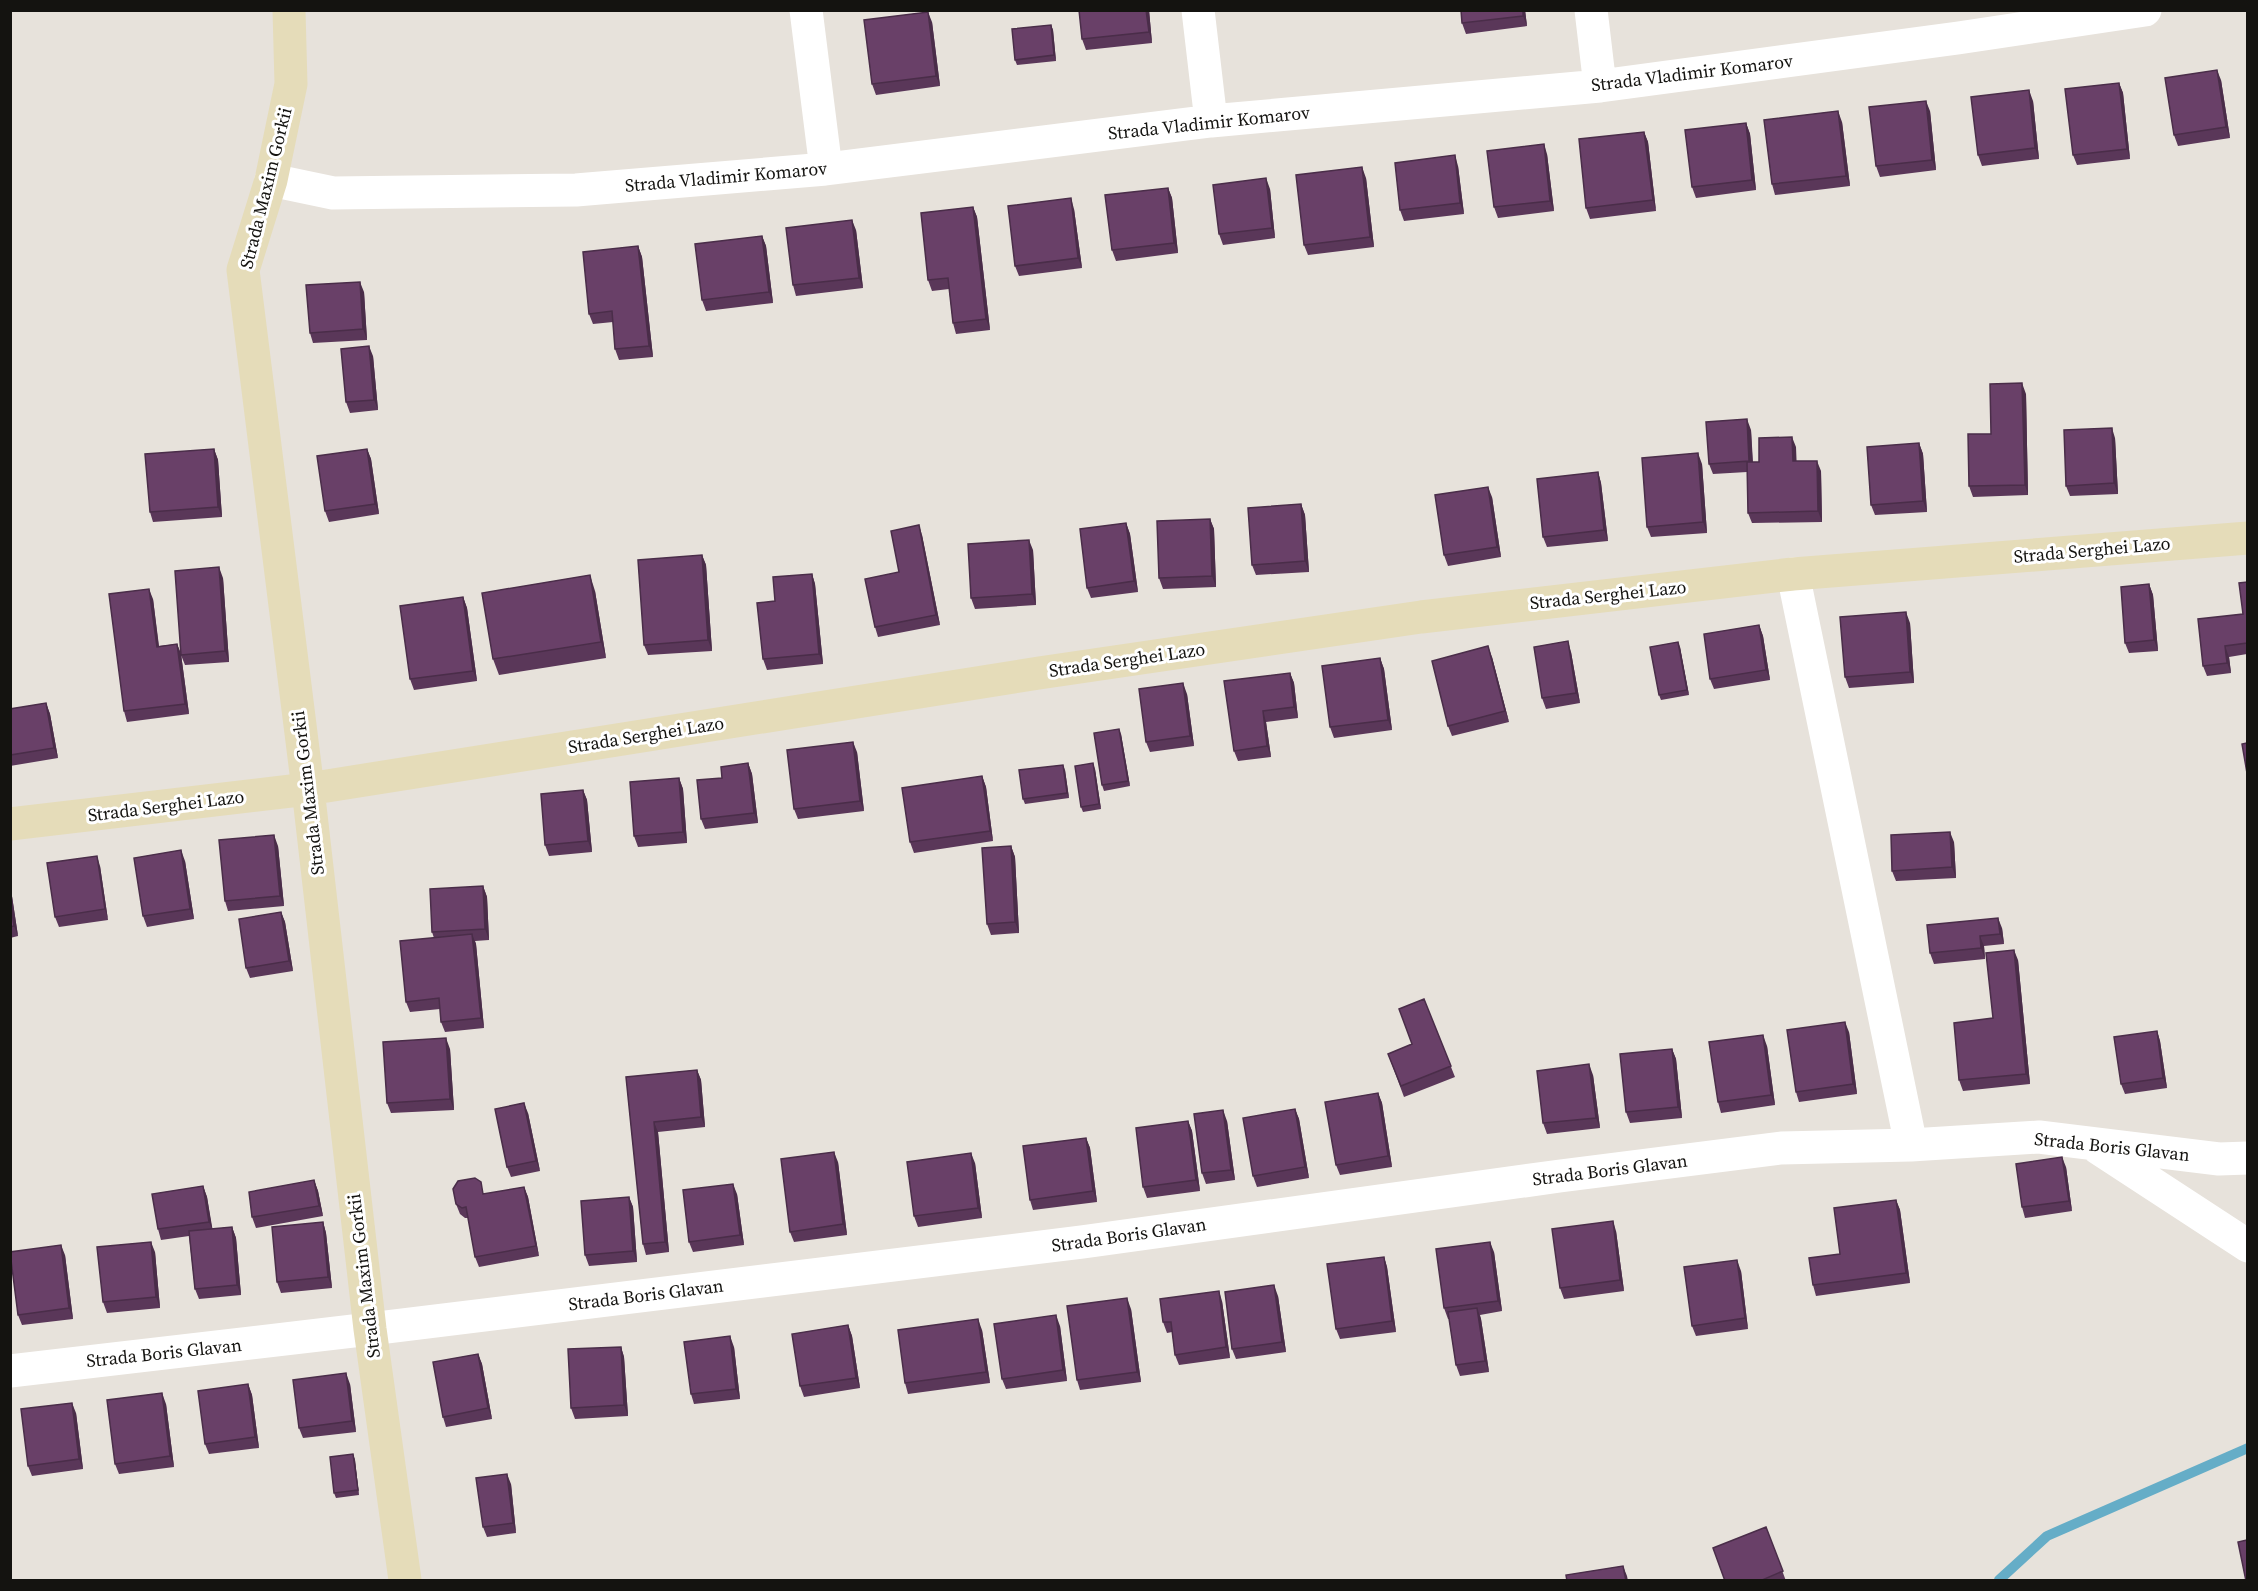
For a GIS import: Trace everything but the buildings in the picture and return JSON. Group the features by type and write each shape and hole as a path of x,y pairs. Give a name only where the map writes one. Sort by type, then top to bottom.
{"street":[{"name":"Strada Maxim Gorkii","path":"289,10 291,84 271,180 243,270 308,789 370,1329 405,1581"},
{"path":"806,10 826,169"},
{"path":"1198,10 1211,121"},
{"path":"1591,10 1600,86"},
{"name":"Strada Vladimir Komarov","path":"271,180 333,193 576,190 826,169 1211,121 1600,86 1957,24 2145,10"},
{"name":"Strada Serghei Lazo","path":"10,824 308,789 1421,616 1793,574 2247,538"},
{"path":"1793,574 1911,1145"},
{"name":"Strada Boris Glavan","path":"10,1371 1082,1242 1781,1148 1911,1145 2039,1137 2219,1158 2247,1158"},
{"path":"2092,1143 2247,1246"}],"waterway":[{"path":"1999,1580 2047,1536 2248,1448"}]}
